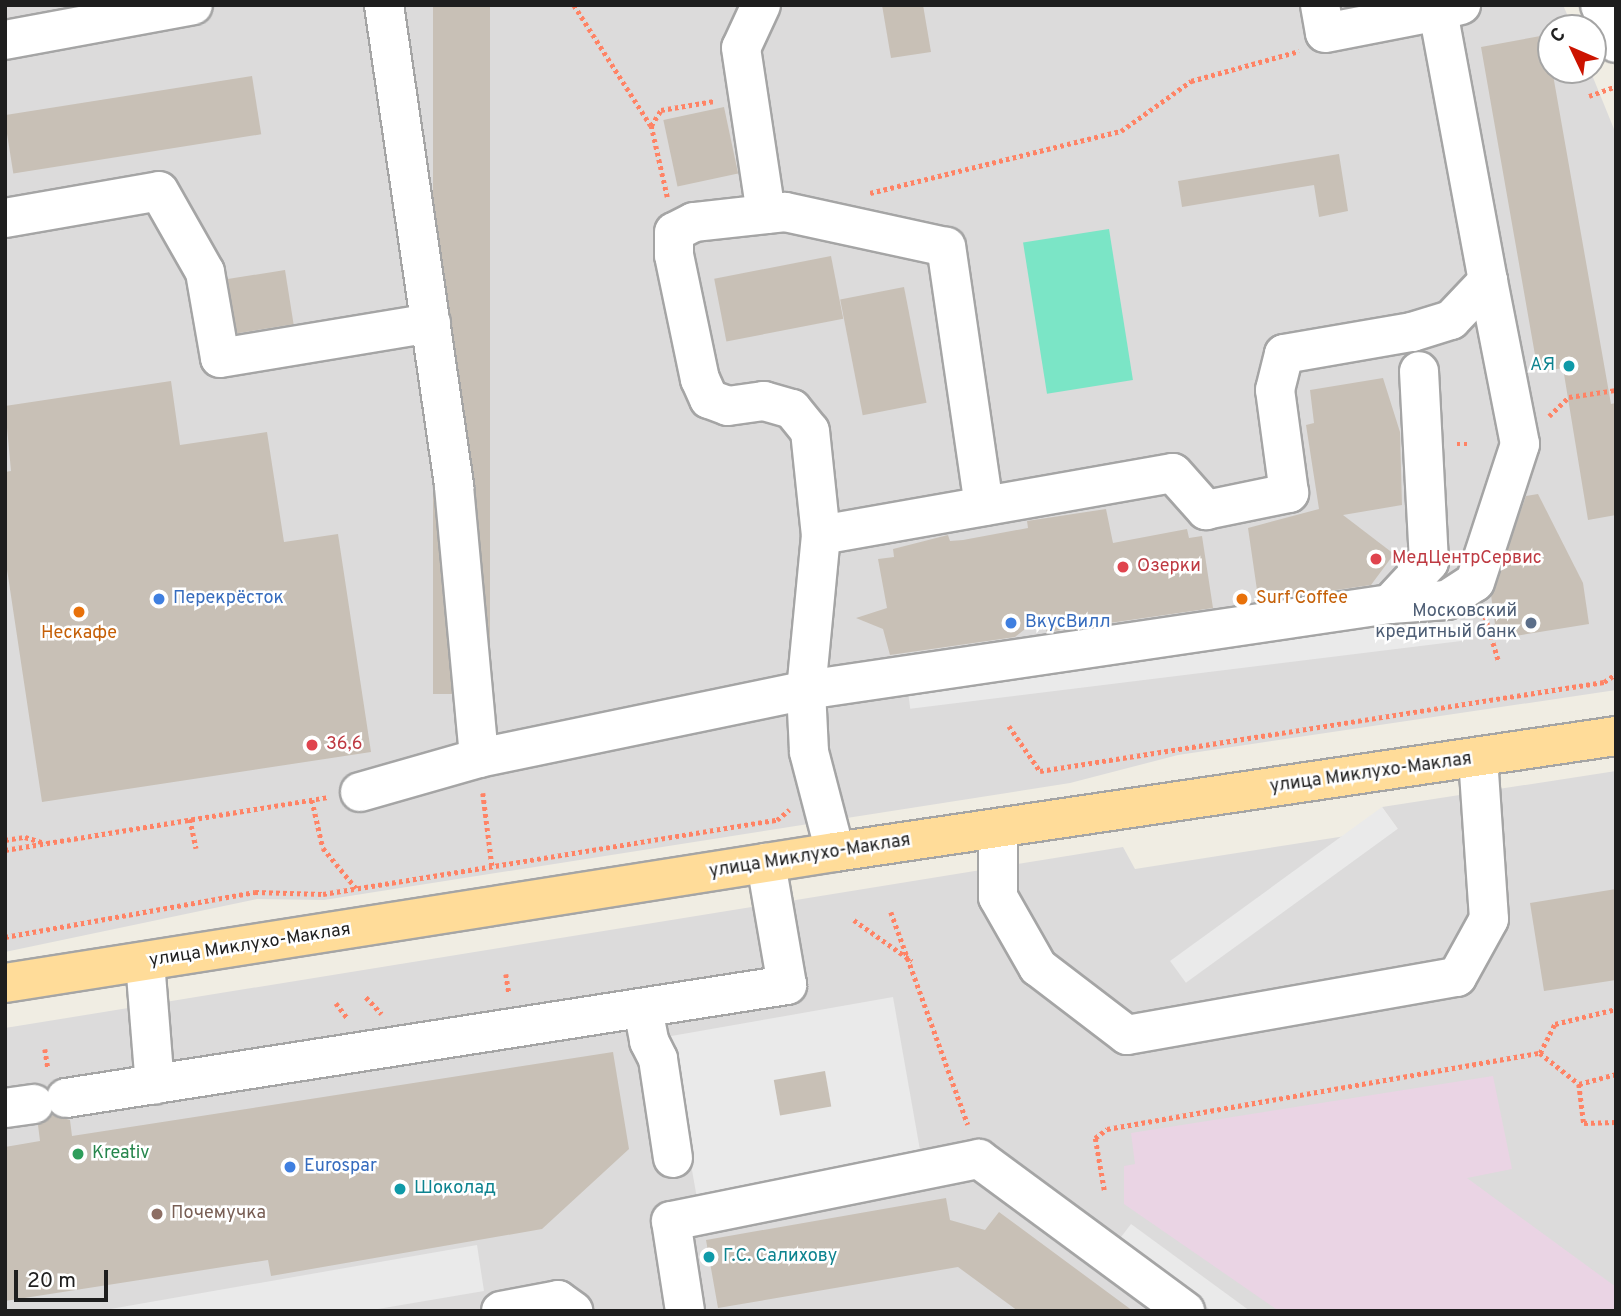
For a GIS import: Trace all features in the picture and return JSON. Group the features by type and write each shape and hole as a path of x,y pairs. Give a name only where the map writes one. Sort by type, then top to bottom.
{"main road":[{"name":"улица Миклухо-Маклая","path":"5,983 835,852 998,830 1616,736"}],"street":[{"path":"5,40 193,5"},
{"path":"384,5 454,487 479,758"},
{"path":"761,5 741,48 766,214"},
{"path":"1600,5 1616,43"},
{"path":"360,792 479,758 806,690 1390,604 1447,600 1475,582 1520,444 1488,281 1450,8 1323,19"},
{"path":"5,218 159,191 205,272 220,358 432,323"},
{"path":"835,852 809,752 806,690 821,535 810,431 792,409 764,401 728,407 709,399 700,379 674,256 674,232 694,222 785,212 946,247 984,506"},
{"path":"821,535 1173,472 1206,510 1289,493 1275,390 1284,354 1412,332 1451,320 1488,281"},
{"path":"1390,604 1429,562 1419,371"},
{"path":"998,830 998,897 1038,967 1127,1035 1457,977 1489,919 1478,758"},
{"path":"39,1097 155,1085 787,985 766,863"},
{"path":"145,962 155,1085"},
{"path":"651,1008 649,1041 658,1059 673,1158"},
{"path":"685,1311 671,1221 979,1159 1185,1311"},
{"path":"501,1311 558,1300 573,1311"}],"path":[{"path":"573,5 651,126 674,232"},
{"path":"831,222 843,200 1121,131 1191,81 1292,57 1323,19"},
{"path":"1589,96 1616,86"},
{"path":"651,126 661,110 748,95"},
{"path":"1520,444 1569,397 1616,390"},
{"path":"1475,582 1499,662"},
{"path":"1009,726 1040,771 1604,682 1616,674"},
{"path":"479,758 492,865"},
{"path":"5,850 360,792"},
{"path":"312,800 323,848 356,888"},
{"path":"5,937 255,892 323,894 777,820 794,806"},
{"path":"190,819 196,848"},
{"path":"5,840 25,837 46,844"},
{"path":"891,912 912,962 979,1159"},
{"path":"854,920 912,962"},
{"path":"1540,1053 1555,1024 1616,1009"},
{"path":"39,1097 45,1049"},
{"path":"1104,1190 1095,1138 1107,1129 1540,1053 1579,1084 1584,1123 1616,1122"},
{"path":"1579,1084 1616,1074"}],"shaded area":[{"path":"5,5 1563,5 1567,14 1537,14 1537,84 1596,84 1616,134 1616,690 1178,755 1070,783 324,900 257,899 5,952"},
{"path":"1460,616 1463,641 910,709 907,684"},
{"path":"1616,771 1616,1311 5,1311 5,1028 1123,847 1135,869 1397,828 1382,807"},
{"path":"1382,807 1398,829 1186,983 1170,961"},
{"path":"893,997 921,1156 696,1195 668,1037"},
{"path":"1493,1076 1512,1169 1467,1178 1616,1287 1616,1311 1279,1311 1124,1204 1124,1166 1135,1164 1131,1133"},
{"path":"1131,1224 1250,1311 1212,1311 1118,1241"},
{"path":"477,1245 484,1291 366,1311 99,1311"}],"green space":[{"path":"1109,229 1133,380 1047,394 1023,243"}],"building":[{"path":"433,5 490,5 490,694 433,694"},
{"path":"882,5 923,5 931,52 891,58"},
{"path":"1537,37 1537,84 1555,84 1611,404 1616,403 1616,515 1588,520 1563,368 1538,372 1481,47"},
{"path":"252,76 261,134 13,174 5,115"},
{"path":"724,107 738,174 677,186 663,120"},
{"path":"1339,154 1348,211 1319,217 1314,185 1182,207 1178,181"},
{"path":"831,256 843,319 726,342 714,279"},
{"path":"285,270 294,324 236,333 228,279"},
{"path":"904,287 927,403 863,415 840,299"},
{"path":"1383,378 1400,432 1402,505 1343,515 1394,554 1371,585 1267,600 1265,595 1258,597 1248,528 1319,509 1306,425 1314,423 1310,390"},
{"path":"171,381 180,445 267,432 284,542 338,534 371,752 42,802 5,556 5,472 11,471 5,406"},
{"path":"1538,494 1583,583 1589,624 1497,639 1491,595 1526,496"},
{"path":"1106,509 1113,543 1187,529 1189,538 1202,536 1213,608 1047,632 1040,617 1015,637 890,655 883,629 856,618 887,608 878,559 894,557 893,549 948,535 950,541 963,540 1028,528 1027,521"},
{"path":"1616,889 1616,980 1544,991 1530,903"},
{"name":"Шоколад","path":"613,1052 629,1149 542,1229 271,1276 268,1260 5,1301 5,1147 40,1141 38,1125 53,1115 70,1120 72,1136"},
{"path":"825,1071 831,1106 780,1115 774,1080"},
{"path":"946,1198 950,1220 985,1230 999,1212 1133,1311 1018,1311 958,1267 718,1308 706,1240"}],"place":[{"name":"АЯ","path":"1569,366"},
{"name":"МедЦентрСервис","path":"1376,559"},
{"name":"Озерки","path":"1123,567"},
{"name":"Перекрёсток","path":"159,599"},
{"name":"Surf Coffee","path":"1242,599"},
{"name":"Нескафе","path":"79,612"},
{"name":"ВкусВилл","path":"1011,623"},
{"name":"Московский кредитный банк","path":"1531,623"},
{"name":"36,6","path":"312,745"},
{"name":"Kreativ","path":"78,1154"},
{"name":"Eurospar","path":"290,1167"},
{"name":"Шоколад","path":"400,1189"},
{"name":"Почемучка","path":"157,1214"},
{"name":"Г.С. Салихову","path":"709,1257"}]}
